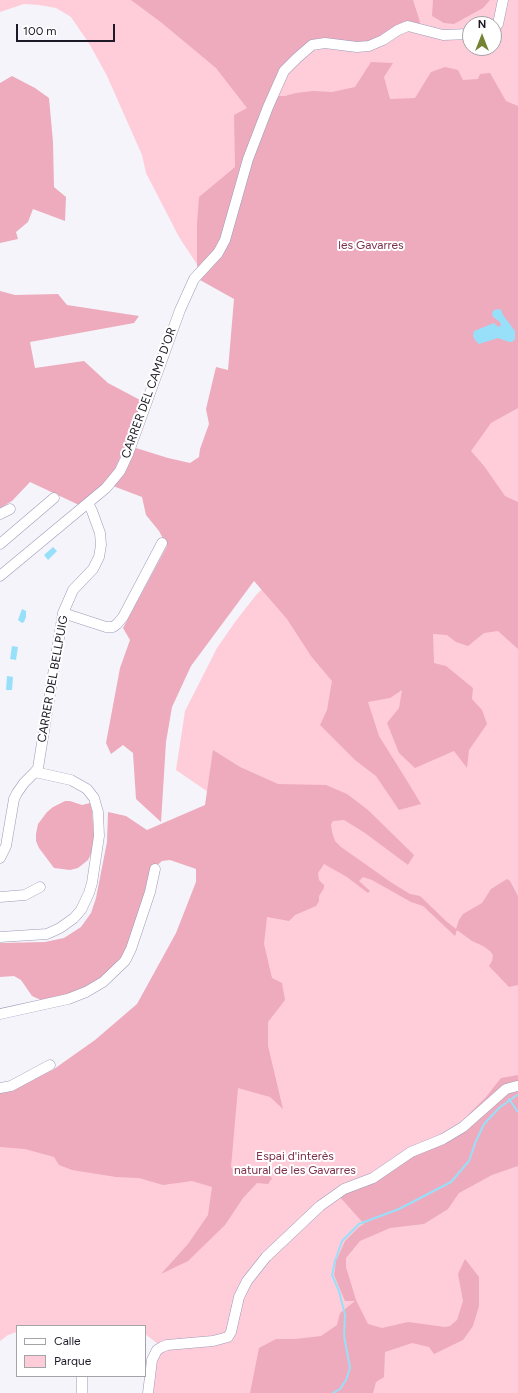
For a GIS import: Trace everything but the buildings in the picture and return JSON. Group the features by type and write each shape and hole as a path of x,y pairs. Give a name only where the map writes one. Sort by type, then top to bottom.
{"street":[{"path":"500,16 503,0"},
{"name":"CARRER DEL CAMP D'OR","path":"0,576 106,488 120,471 128,454 178,315 194,279 218,253 225,240 248,159 284,71 296,58 312,45 326,43 357,47 369,46 408,26 443,35 462,34"},
{"path":"0,544 54,498"},
{"name":"CARRER DEL BELLPUIG","path":"0,858 6,846 14,799 24,783 35,772 39,762 63,613 73,590 93,569 99,557 101,545 100,533 88,503"},
{"path":"0,514 10,509"},
{"path":"63,613 106,627 113,627 123,617 162,543"},
{"path":"0,937 48,934 64,926 74,918 81,910 90,893 99,836 98,812 94,798 87,789 71,780 35,772"},
{"path":"0,1014 68,999 93,989 103,982 124,961 131,949 148,898 155,869"},
{"path":"0,898 25,895 40,887"},
{"path":"0,1088 11,1086 50,1065"},
{"path":"148,1393 152,1360 157,1350 172,1344 212,1341 228,1337 231,1332 239,1297 247,1281 266,1257 320,1206 344,1190 373,1178 411,1152 442,1139 463,1127 506,1090 517,1086"},
{"path":"82,1377 82,1393"}],"green space":[{"name":"Espai d'interès natural de les Gavarres","path":"0,0 518,0 518,1393 150,1393 158,1344 146,1335 146,1325 16,1325 16,1332 8,1335 0,1341 0,1096 4,1096 79,1057 145,998 194,934 208,792 176,770 185,711 217,648 256,595 267,584 366,415 196,263 179,237 146,173 142,155 107,76 90,45 71,17 56,8 24,4 0,12"},
{"name":"les Gavarres","path":"131,0 413,0 420,22 418,25 364,44 306,45 270,96 285,96 313,91 332,92 355,87 371,62 393,63 384,77 390,99 415,98 431,72 445,67 458,70 463,80 478,79 480,74 490,73 506,101 518,106 518,408 491,423 471,451 484,466 505,496 518,502 518,649 498,631 484,633 468,646 456,642 447,635 433,634 434,663 446,666 473,688 472,699 482,710 487,724 469,750 467,768 454,751 415,768 399,753 387,723 399,708 402,690 390,698 368,702 379,736 421,804 399,810 376,776 355,760 320,725 327,710 332,681 311,656 287,619 254,581 191,666 172,707 166,742 161,822 136,799 133,753 123,745 111,754 106,743 120,668 130,640 123,628 167,546 159,531 146,515 142,497 113,486 125,470 136,448 190,463 199,457 200,449 209,424 206,409 216,367 228,370 234,299 200,280 197,265 197,224 199,197 235,167 234,115 247,108 216,68 162,23"},
{"path":"433,0 490,0 483,8 468,16 462,16 462,20 454,24 444,23 432,16"},
{"path":"12,76 35,88 49,98 53,142 54,187 66,197 65,221 33,209 28,222 16,232 18,239 0,243 0,83"},
{"path":"0,291 15,295 58,294 67,305 139,316 134,323 30,342 35,368 84,361 108,383 142,401 127,443 115,469 101,487 79,505 30,482 12,501 0,508"},
{"path":"213,750 240,767 278,784 326,785 347,794 368,810 414,855 408,865 365,833 344,820 333,821 331,824 335,841 341,847 392,883 410,894 420,896 456,929 463,914 482,903 491,889 507,879 510,881 518,896 518,985 509,987 489,966 493,955 490,951 472,941 457,930 455,936 423,906 411,902 372,880 363,877 359,881 370,891 368,893 347,877 324,864 318,873 319,880 324,885 324,888 319,896 319,901 316,906 295,915 289,921 267,917 264,944 272,978 282,983 285,1000 268,1022 268,1046 283,1109 270,1097 238,1088 231,1167 238,1175 249,1173 264,1166 267,1173 272,1178 268,1184 257,1183 243,1198 225,1225 188,1261 161,1274 188,1244 208,1215 212,1187 192,1181 163,1185 139,1178 116,1177 72,1170 59,1165 54,1157 25,1149 0,1147 0,1091 13,1090 54,1069 95,1040 137,1004 176,933 196,882 196,869 170,860 162,861 152,870 128,949 120,961 93,984 72,994 43,1001 32,996 21,980 14,976 0,977 0,943 45,942 64,938 81,927 91,913 96,898 107,842 108,812 126,816 147,830 205,805"},
{"path":"65,801 82,805 90,803 94,837 94,848 88,860 78,868 70,870 54,868 39,848 36,841 38,824 47,812"},
{"path":"518,1075 518,1166 492,1175 459,1193 448,1209 424,1224 390,1228 360,1241 346,1258 346,1267 356,1300 368,1324 382,1328 408,1322 445,1327 450,1326 457,1320 463,1301 458,1274 465,1259 479,1277 479,1306 473,1326 463,1340 434,1354 429,1347 412,1343 385,1352 384,1377 376,1382 373,1393 250,1393 259,1348 276,1339 295,1339 321,1336 337,1325 340,1313 355,1301 345,1301 334,1275 336,1261 345,1241 364,1224 339,1196 411,1155 463,1129 463,1120 486,1097 501,1078"}],"water":[{"path":"499,309 515,331 515,339 512,342 509,342 498,338 479,344 473,336 474,331 494,323 498,327 500,326 500,322 493,317 492,313 494,310"},
{"path":"53,547 57,551 48,560 44,555"},
{"path":"22,609 26,611 26,617 22,623 18,620"},
{"path":"12,646 18,647 16,660 10,659"},
{"path":"7,676 13,677 12,690 6,690"}],"waterway":[{"path":"333,1393 340,1389 346,1380 350,1368 344,1336 345,1315 339,1291 332,1275 342,1241 359,1224 399,1209 451,1182 469,1161 484,1124 499,1108 517,1095"},
{"path":"509,1099 518,1112"}]}
